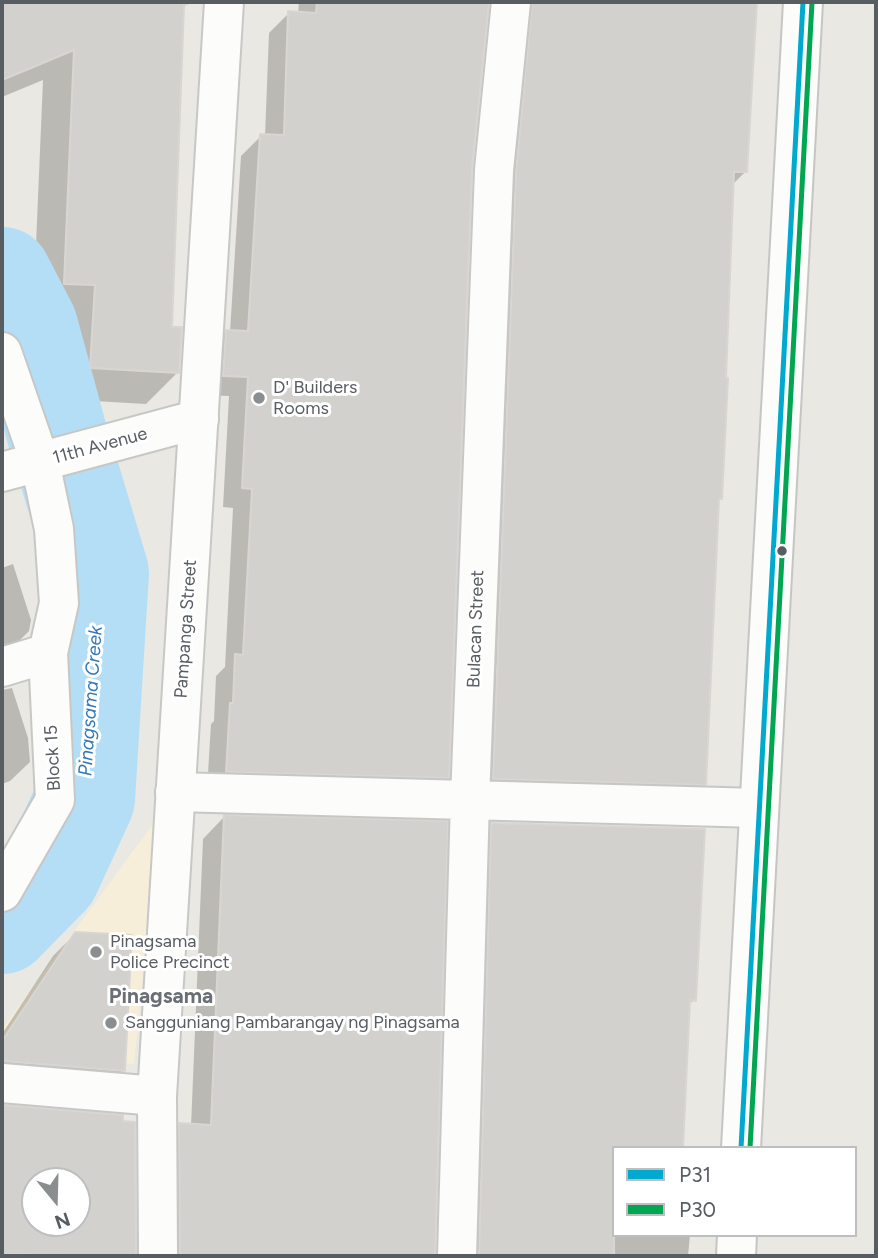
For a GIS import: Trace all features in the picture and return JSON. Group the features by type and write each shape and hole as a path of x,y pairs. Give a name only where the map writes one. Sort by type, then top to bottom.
{"street":[{"name":"Pampanga Street","path":"158,1256 157,1096 224,2"},
{"name":"Bulacan Street","path":"457,1256 470,800 494,170 511,2"},
{"path":"741,1146 803,2"},
{"name":"Block 15","path":"2,352 40,463 54,529 59,603 48,653 55,800 2,892"},
{"name":"11th Avenue","path":"2,472 199,419"},
{"path":"2,667 48,653"},
{"path":"175,792 759,808"},
{"path":"2,1083 157,1096"},
{"path":"736,1256 737,1237"}],"shaded area":[{"path":"159,816 134,1064 2,1051 2,1029"}],"building":[{"path":"2,2 189,2 184,5 172,327 182,327 179,373 90,368 95,285 64,284 74,50 2,80"},
{"path":"317,2 489,2 472,169 449,778 226,772 235,654 243,655 252,489 242,488 248,377 223,376 226,330 248,331 260,134 284,135 288,11 316,13"},
{"path":"532,2 757,2 747,172 734,172 728,378 722,499 719,499 706,785 493,779 516,172"},
{"path":"224,815 448,821 435,1256 180,1256 179,1123 211,1125"},
{"path":"491,823 705,829 696,1001 690,1000 683,1146 612,1146 614,1256 479,1256"},
{"path":"75,932 132,935 125,1071 2,1061 2,1041"},
{"path":"2,1105 123,1115 123,1121 135,1122 136,1256 2,1254"}],"waterway":[{"path":"2,277 28,327 60,445"},
{"name":"Pinagsama Creek","path":"2,924 50,875 85,799 99,573 64,456"}],"transit line":[{"name":"P31","path":"741,1146 803,2"},
{"name":"P30","path":"750,1146 812,2"}],"place":[{"name":"D' Builders Rooms","path":"259,398"},
{"name":"Pinagsama Police Precinct","path":"96,952"},
{"name":"Sangguniang Pambarangay ng Pinagsama","path":"111,1023"}],"district":[{"name":"Pinagsama","path":"161,997"}]}
